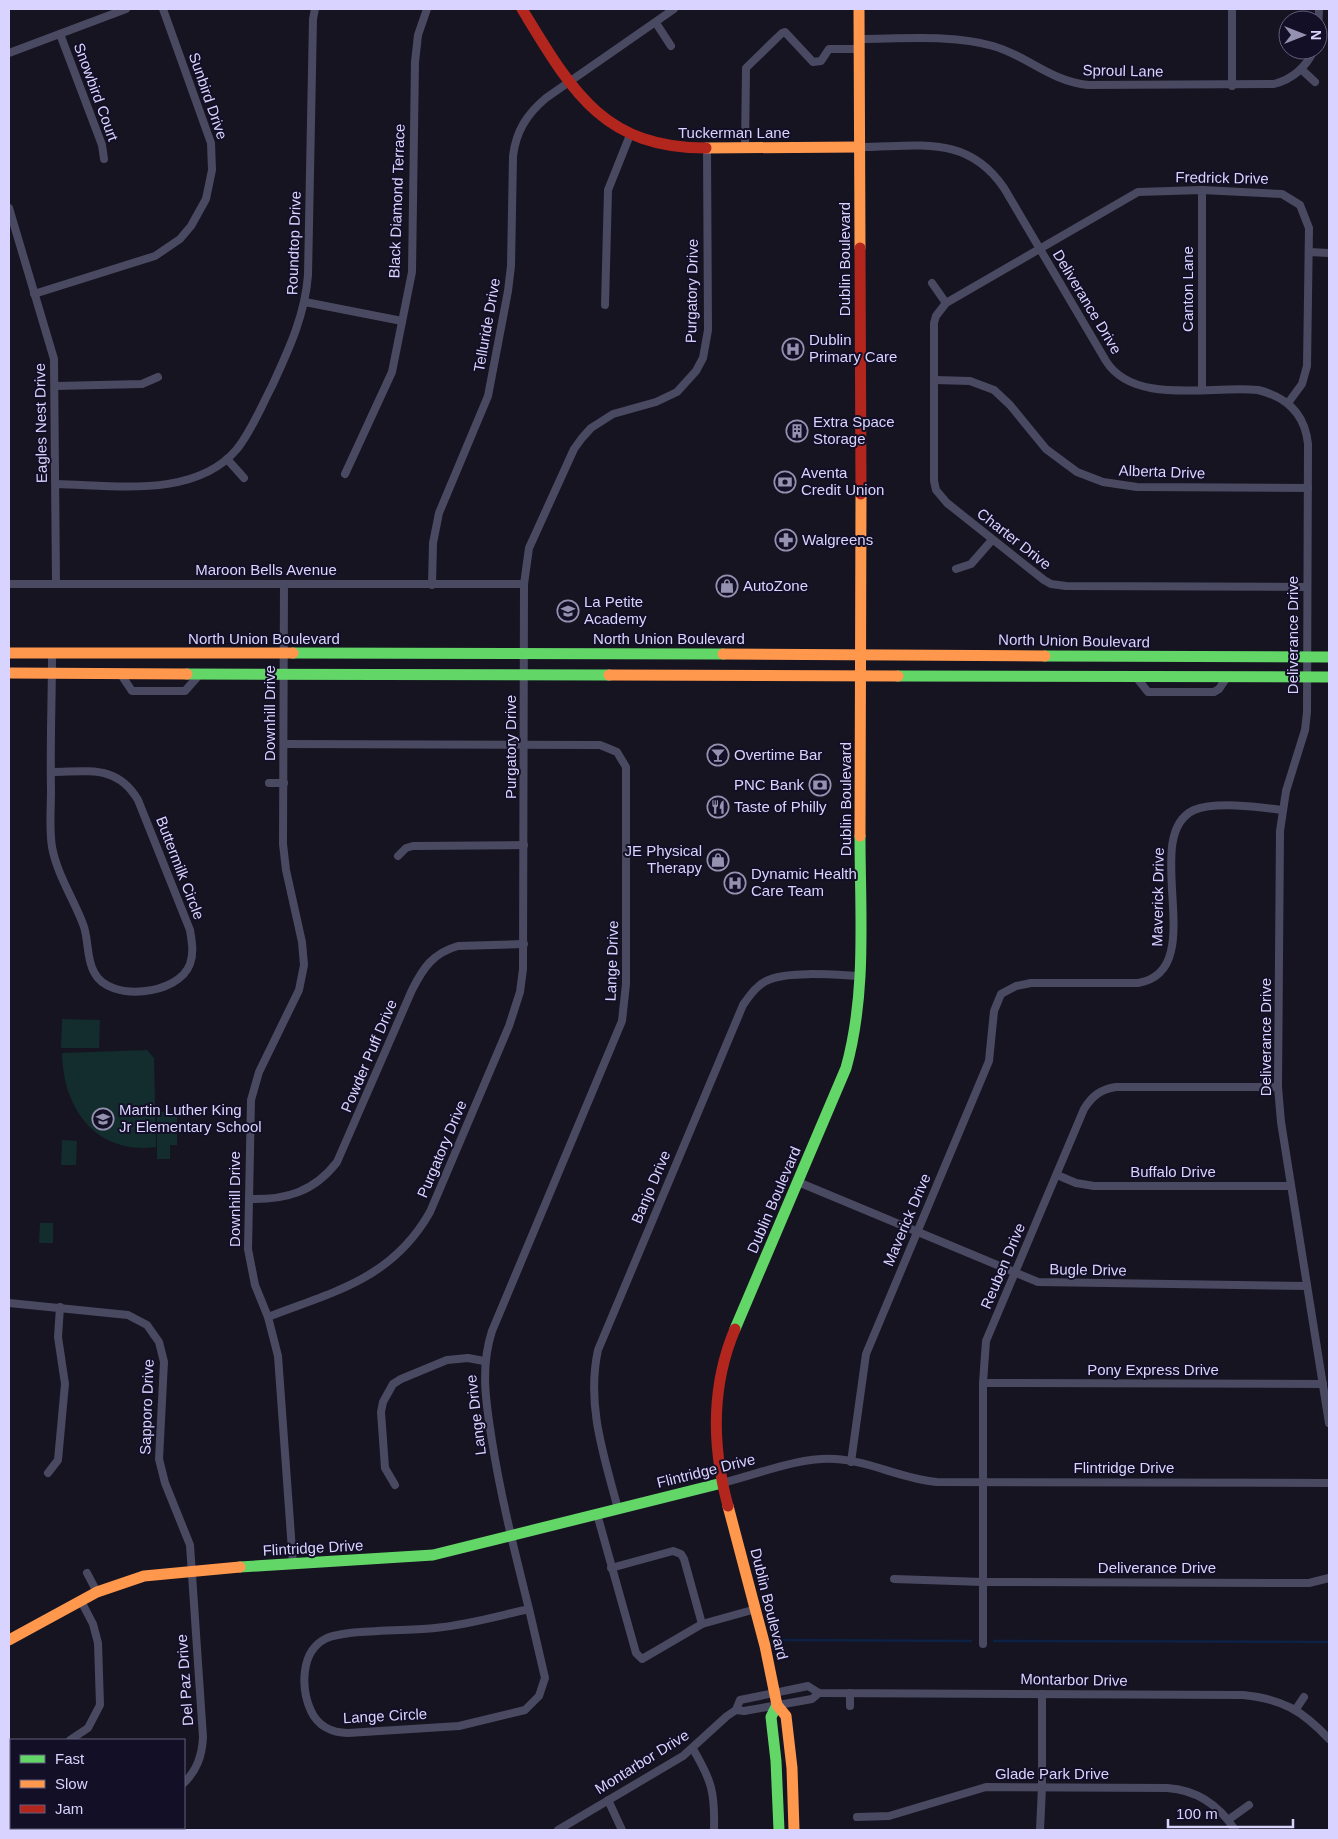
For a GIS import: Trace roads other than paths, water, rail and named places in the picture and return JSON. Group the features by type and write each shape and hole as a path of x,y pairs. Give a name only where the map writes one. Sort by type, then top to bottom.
{"main road":[{"name":"Tuckerman Lane","path":"522,9 568,83 596,114 630,135 670,147 707,149 859,148"},
{"name":"Dublin Boulevard","path":"794,1830 792,1768 786,1716 777,1706 756,1609 722,1483 715,1428 716,1396 723,1364 735,1329 851,1052 858,1021 860,976 861,674 859,9"},
{"name":"North Union Boulevard","path":"9,653 861,654 1329,657"},
{"path":"9,674 861,674 1329,677"},
{"name":"Flintridge Drive","path":"9,1640 97,1592 144,1576 192,1570 433,1555 722,1483"},
{"name":"Dublin Boulevard","path":"777,1706 771,1717 776,1761 779,1830"}],"street":[{"path":"9,53 126,9"},
{"name":"Sunbird Drive","path":"34,294 155,256 180,239 191,226 206,199 212,170 211,144 163,9"},
{"name":"Roundtop Drive","path":"56,484 165,484 202,473 227,459 247,436 298,327 305,302 308,274 312,38 315,9"},
{"name":"Black Diamond Terrace","path":"346,474 392,372 412,266 415,62 418,36 427,9"},
{"name":"Telluride Drive","path":"432,585 433,543 439,514 488,396 508,291 515,141 526,117 536,107 674,9"},
{"path":"1232,9 1232,86"},
{"path":"656,23 671,46"},
{"name":"Sproul Lane","path":"745,149 746,68 785,32 813,62 821,62 829,49 859,44 956,40 980,43 1020,56 1061,80 1079,84 1232,86 1274,84 1289,78 1301,69 1307,60"},
{"name":"Snowbird Court","path":"60,34 102,145 104,159"},
{"path":"1301,69 1315,82"},
{"path":"605,305 608,190 630,135"},
{"name":"Deliverance Drive","path":"859,148 947,147 974,157 997,177 1106,362 1119,378 1146,388 1258,390 1273,394 1288,403 1301,418 1307,434 1307,657 1305,730 1286,791 1280,832 1278,1087 1280,1122 1329,1423"},
{"name":"Purgatory Drive","path":"268,1317 362,1280 395,1258 414,1238 430,1212 509,1026 520,992 524,944 524,584 529,548 574,449 591,428 613,414 656,402 677,392 696,371 703,358 708,330 707,149"},
{"name":"Fredrick Drive","path":"1039,249 1138,192 1202,190 1274,192 1290,196 1300,205 1308,220 1309,252 1307,366 1302,384 1288,403"},
{"name":"Canton Lane","path":"1202,190 1202,389"},
{"name":"Eagles Nest Drive","path":"9,208 54,359 56,386 56,584"},
{"path":"932,283 946,303 1039,249"},
{"path":"1309,252 1329,253"},
{"path":"305,302 402,321"},
{"name":"Charter Drive","path":"946,303 936,316 934,323 934,481 936,490 947,503 992,540 1044,580 1059,586 1307,587"},
{"path":"56,386 142,384 158,377"},
{"name":"Alberta Drive","path":"934,380 970,381 994,390 1010,405 1046,450 1077,472 1103,482 1137,487 1308,488"},
{"path":"227,459 244,478"},
{"path":"956,569 971,564 992,540"},
{"name":"Maroon Bells Avenue","path":"9,584 524,584"},
{"name":"Downhill Drive","path":"284,584 284,857 302,942 304,965 299,990 259,1072 253,1091 250,1118 249,1258 255,1284 268,1317 279,1367 293,1564"},
{"name":"Buttermilk Circle","path":"51,772 112,775 127,783 138,800 190,930 192,953 190,964 186,972 171,984 124,991 105,984 93,972 83,924 52,849 51,772 52,653"},
{"path":"120,673 132,691 185,691 200,674"},
{"name":"Lange Drive","path":"284,744 525,744 608,747 616,752 626,768 626,998 615,1040 492,1331 484,1361 488,1411 499,1484 511,1536"},
{"name":"Downhill Drive","path":"269,783 284,782"},
{"name":"Maverick Drive","path":"851,1462 866,1354 992,1054 994,1011 1001,994 1024,984 1138,983 1154,978 1166,967 1172,950 1173,843 1182,819 1195,810 1206,807 1258,806 1282,810"},
{"path":"398,856 406,848 413,846 524,845"},
{"name":"Powder Puff Drive","path":"249,1199 273,1199 308,1189 328,1174 337,1162 412,990 425,966 432,959 448,949 458,946 524,944"},
{"name":"Banjo Drive","path":"618,1509 594,1411 594,1382 598,1350 743,1005 756,989 771,978 789,976 860,976"},
{"path":"994,987 1001,994"},
{"name":"Reuben Drive","path":"983,1644 982,1483 983,1383 986,1342 1084,1109 1101,1090 1129,1086 1278,1087"},
{"name":"Buffalo Drive","path":"1057,1175 1076,1183 1094,1186 1291,1186"},
{"name":"Bugle Drive","path":"798,1182 1038,1282 1057,1284 1307,1286"},
{"name":"Sapporo Drive","path":"9,1303 128,1315 146,1325 159,1342 164,1362 159,1459 165,1483 188,1536 192,1570"},
{"path":"48,1473 58,1460 65,1384 58,1337 60,1307"},
{"path":"395,1484 385,1468 382,1412 387,1392 401,1379 447,1360 468,1358 484,1361"},
{"name":"Pony Express Drive","path":"983,1383 1323,1384"},
{"name":"Flintridge Drive","path":"722,1483 813,1460 834,1459 913,1479 982,1483 1329,1483"},
{"path":"597,1514 636,1653 642,1658 702,1624 756,1609"},
{"name":"Lange Circle","path":"511,1536 529,1609 545,1678 539,1696 525,1710 459,1726 348,1734 339,1733 321,1725 310,1709 304,1670 312,1651 325,1639 346,1634 455,1626 529,1609"},
{"path":"611,1568 673,1551 681,1554 702,1624"},
{"name":"Del Paz Drive","path":"185,1781 200,1758 203,1737 192,1570"},
{"path":"87,1573 97,1592"},
{"name":"Deliverance Drive","path":"894,1579 983,1582 1309,1583 1329,1578"},
{"path":"72,1739 88,1728 100,1705 98,1643 93,1624 81,1601"},
{"name":"Montarbor Drive","path":"558,1830 693,1749 727,1716 736,1710 740,1700 808,1686 819,1693 1243,1695 1265,1698 1296,1709 1329,1738"},
{"name":"Montarbor Drive","path":"736,1710 744,1712 777,1706 812,1698 819,1693"},
{"path":"850,1693 850,1706"},
{"path":"1040,1830 1042,1694"},
{"path":"1296,1709 1304,1697"},
{"path":"693,1749 710,1779 713,1789 714,1830"},
{"name":"Glade Park Drive","path":"857,1817 889,1816 986,1787 1179,1789 1211,1802 1235,1830"},
{"path":"608,1800 622,1830"},
{"path":"1228,1820 1249,1805"}],"waterway":[{"path":"783,1640 971,1641"},
{"path":"994,1641 1329,1642"}],"place":[{"name":"Dublin Primary Care","path":"793,349"},
{"name":"Extra Space Storage","path":"797,431"},
{"name":"Aventa Credit Union","path":"785,482"},
{"name":"Walgreens","path":"786,540"},
{"name":"AutoZone","path":"727,586"},
{"name":"La Petite Academy","path":"568,611"},
{"name":"Overtime Bar","path":"718,755"},
{"name":"PNC Bank","path":"820,785"},
{"name":"Taste of Philly","path":"718,807"},
{"name":"JE Physical Therapy","path":"718,860"},
{"name":"Dynamic Health Care Team","path":"735,883"},
{"name":"Martin Luther King Jr Elementary School","path":"103,1119"}]}
